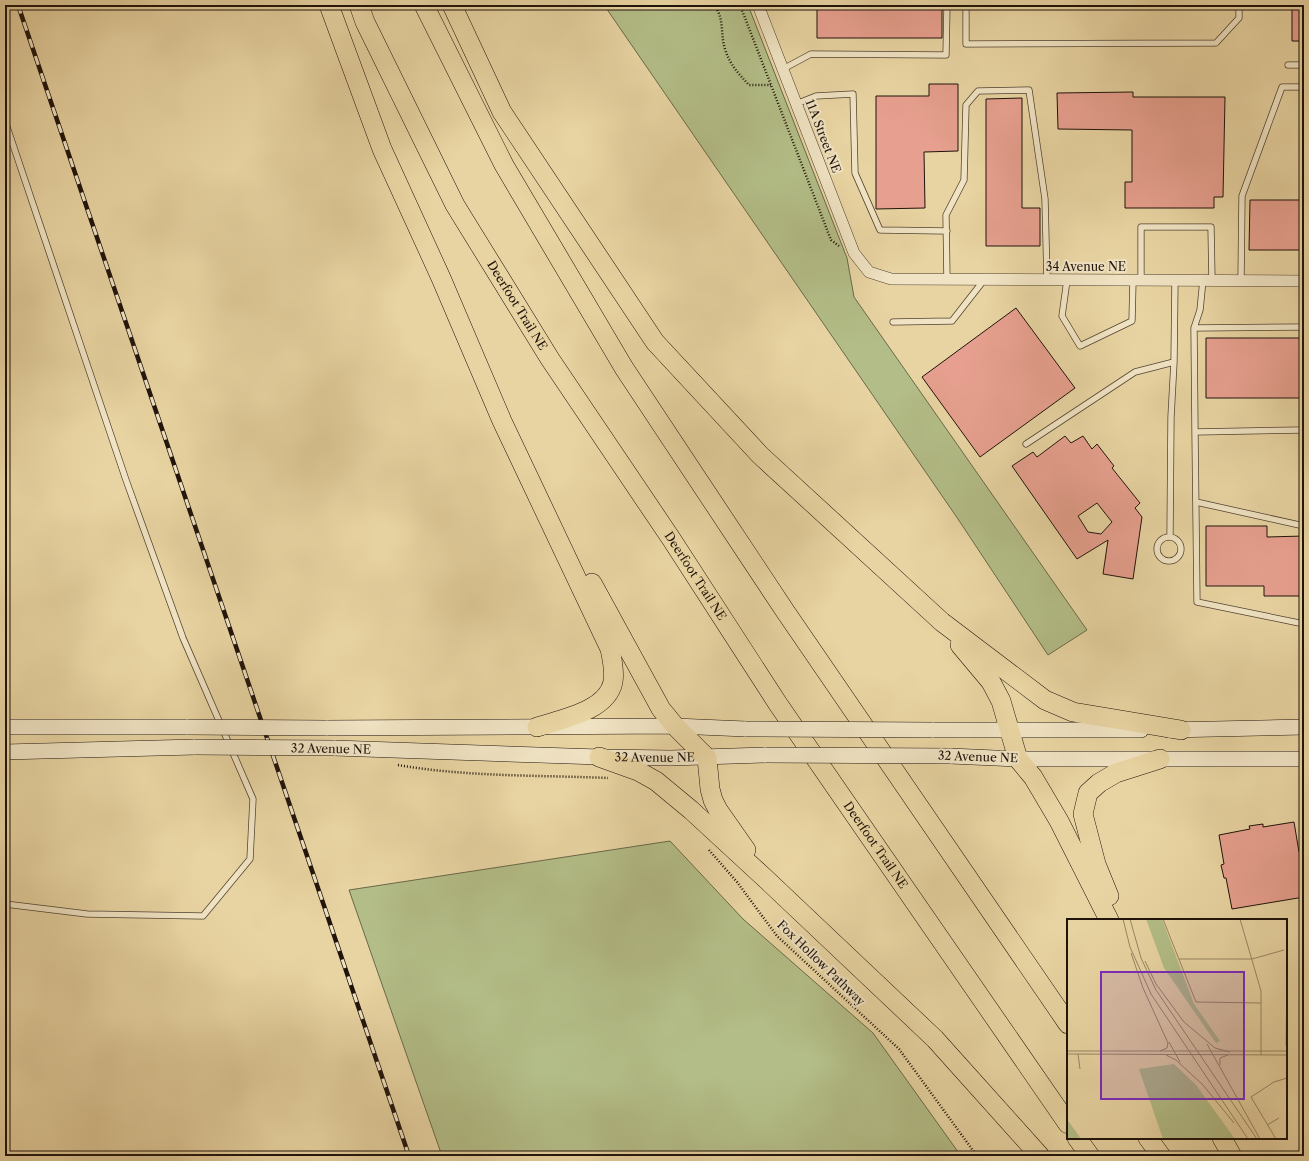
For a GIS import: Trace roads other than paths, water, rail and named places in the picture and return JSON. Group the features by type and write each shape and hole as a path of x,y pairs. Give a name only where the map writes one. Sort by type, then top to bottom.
{"highway":[{"path":"329,5 382,149 441,278 502,421 610,649 613,667 613,682 608,694 598,705 578,714 537,727"},
{"name":"Deerfoot Trail NE","path":"359,5 365,22 455,205 550,359 672,540 778,704 1067,1123"},
{"path":"424,5 504,165 624,368 785,611 1067,1023"},
{"path":"452,5 502,112 655,342 760,455 942,622 1044,700 1073,712 1180,730"},
{"path":"502,421 661,709 675,726 707,758 710,789 713,800 718,810 768,881"},
{"path":"942,622 991,682 1001,701 1018,759 1033,778 1059,821 1108,919"},
{"path":"599,757 638,771 656,781 691,810 935,1039 1040,1156"},
{"path":"1119,919 1096,864 1083,814 1088,793 1116,773 1160,759"},
{"path":"1078,1139 1090,1156"},
{"path":"1149,1139 1161,1156"},
{"path":"1223,1139 1232,1156"}],"main road":[{"name":"32 Avenue NE","path":"5,727 326,728 675,726 746,729 932,730 1180,730 1304,727"},
{"name":"32 Avenue NE","path":"5,752 195,747 334,748 599,757 707,758 766,755 950,756 1018,759 1304,759"}],"street":[{"name":"11A Street NE","path":"758,5 854,253 869,272"},
{"name":"34 Avenue NE","path":"869,272 891,279 1304,281"}],"lane":[{"path":"783,69 811,54 946,55 947,5"},
{"path":"966,5 966,44 1216,43 1239,18 1239,5"},
{"path":"1288,65 1304,65"},
{"path":"1241,281 1242,196 1282,87 1304,87"},
{"path":"947,280 946,215 964,180 966,105 978,91 1029,90 1045,199 1047,280"},
{"path":"796,104 816,96 853,94 855,173 880,230 947,231"},
{"path":"5,121 126,480 183,638 253,799 250,859 203,916 87,914 5,904"},
{"path":"1067,280 1062,316 1080,346 1132,321 1137,280 1140,227 1211,227 1208,280 1194,328 1197,602 1304,624"},
{"path":"893,322 952,321 984,280"},
{"path":"1170,537 1171,417 1174,362 1175,280"},
{"path":"1194,328 1304,327"},
{"path":"1026,444 1135,372 1174,362"},
{"path":"1195,432 1304,430"},
{"path":"1196,502 1304,526"},
{"path":"1166,537 1170,537 1177,540 1181,546 1178,558 1171,561 1163,559 1158,553 1157,549 1160,542 1166,537"}],"railway":[{"path":"18,5 409,1156"}]}
